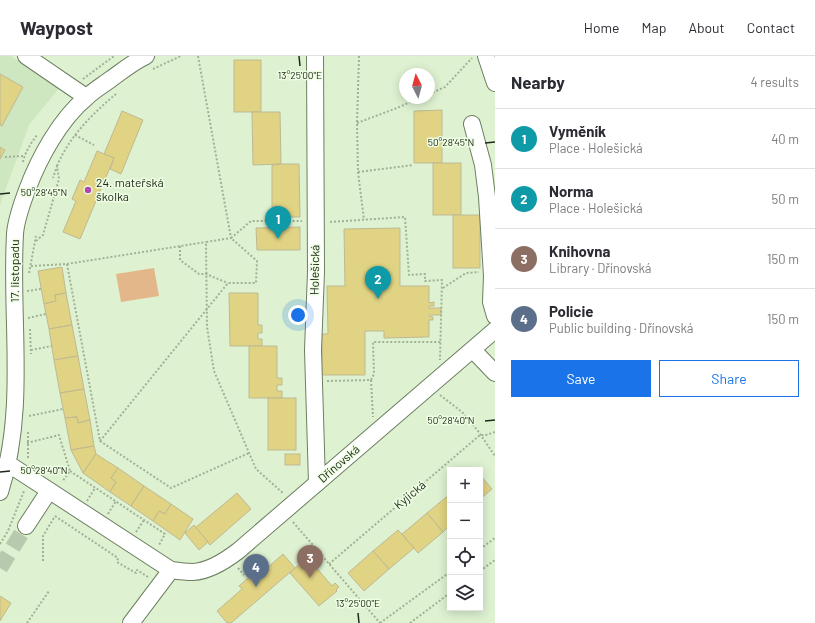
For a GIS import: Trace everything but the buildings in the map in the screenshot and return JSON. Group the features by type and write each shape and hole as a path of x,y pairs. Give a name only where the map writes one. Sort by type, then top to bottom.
{"street":[{"path":"26,56 86,97"},
{"name":"Holešická","path":"315,56 316,272 313,350 317,483"},
{"path":"486,56 495,83"},
{"name":"17. listopadu","path":"0,492 14,424 16,361 15,232 21,207 31,178 43,153 63,122 86,97 135,61 150,63"},
{"path":"472,124 491,193 493,274 492,302 495,316"},
{"name":"Dřínovská","path":"7,463 53,489 171,570 193,572 215,566 229,558 495,330"},
{"path":"473,350 495,373"},
{"path":"26,526 53,489"},
{"path":"131,623 171,570"}],"path":[{"path":"150,63 181,56"},
{"path":"180,246 180,260 198,274 206,274 228,283 256,283 256,261 231,238 198,56"},
{"path":"359,56 357,122 358,172 364,220"},
{"path":"435,91 444,87 474,56"},
{"path":"52,178 61,156 75,135 93,114 120,91"},
{"path":"357,122 405,104"},
{"path":"75,135 94,145"},
{"path":"5,156 24,156"},
{"path":"358,172 413,165"},
{"path":"36,241 43,235 59,179 57,166"},
{"path":"36,236 31,266 67,264 231,238 251,222 339,222 405,217 409,275 425,274 425,281 442,280 441,342 435,383 478,431 495,456"},
{"path":"206,242 206,311 214,371 256,469 288,498"},
{"path":"67,264 100,441 171,488 249,452"},
{"path":"443,288 466,273 493,274"},
{"path":"100,441 228,283"},
{"path":"25,292 41,289"},
{"path":"28,318 46,314"},
{"path":"373,435 371,380 374,374 373,342 441,342"},
{"path":"31,350 52,346"},
{"path":"314,382 371,380"},
{"path":"29,416 63,409"},
{"name":"Kyjická","path":"329,564 480,436 495,432"},
{"path":"27,443 58,435 70,471 165,534 164,537"},
{"path":"53,489 70,471"},
{"path":"85,505 95,488"},
{"path":"104,519 116,501"},
{"path":"43,561 43,536 55,516 118,558 117,562 136,574 137,570 161,583"},
{"path":"290,518 380,623 447,574"},
{"path":"136,532 144,520"},
{"path":"483,548 495,538"},
{"path":"483,569 495,560"},
{"path":"27,623 49,591"},
{"path":"410,623 447,596"}],"shaded area":[{"path":"0,56 11,56 60,87 29,125 0,205"},
{"path":"154,268 159,296 121,302 116,274"}],"tunnel":[{"path":"0,568 26,526"}],"place":[{"name":"24. mateřská školka","path":"88,190"},
{"name":"Vyměník","path":"278,239"},
{"name":"Norma","path":"378,299"},
{"name":"Knihovna","path":"310,578"},
{"name":"Policie","path":"256,587"}]}
